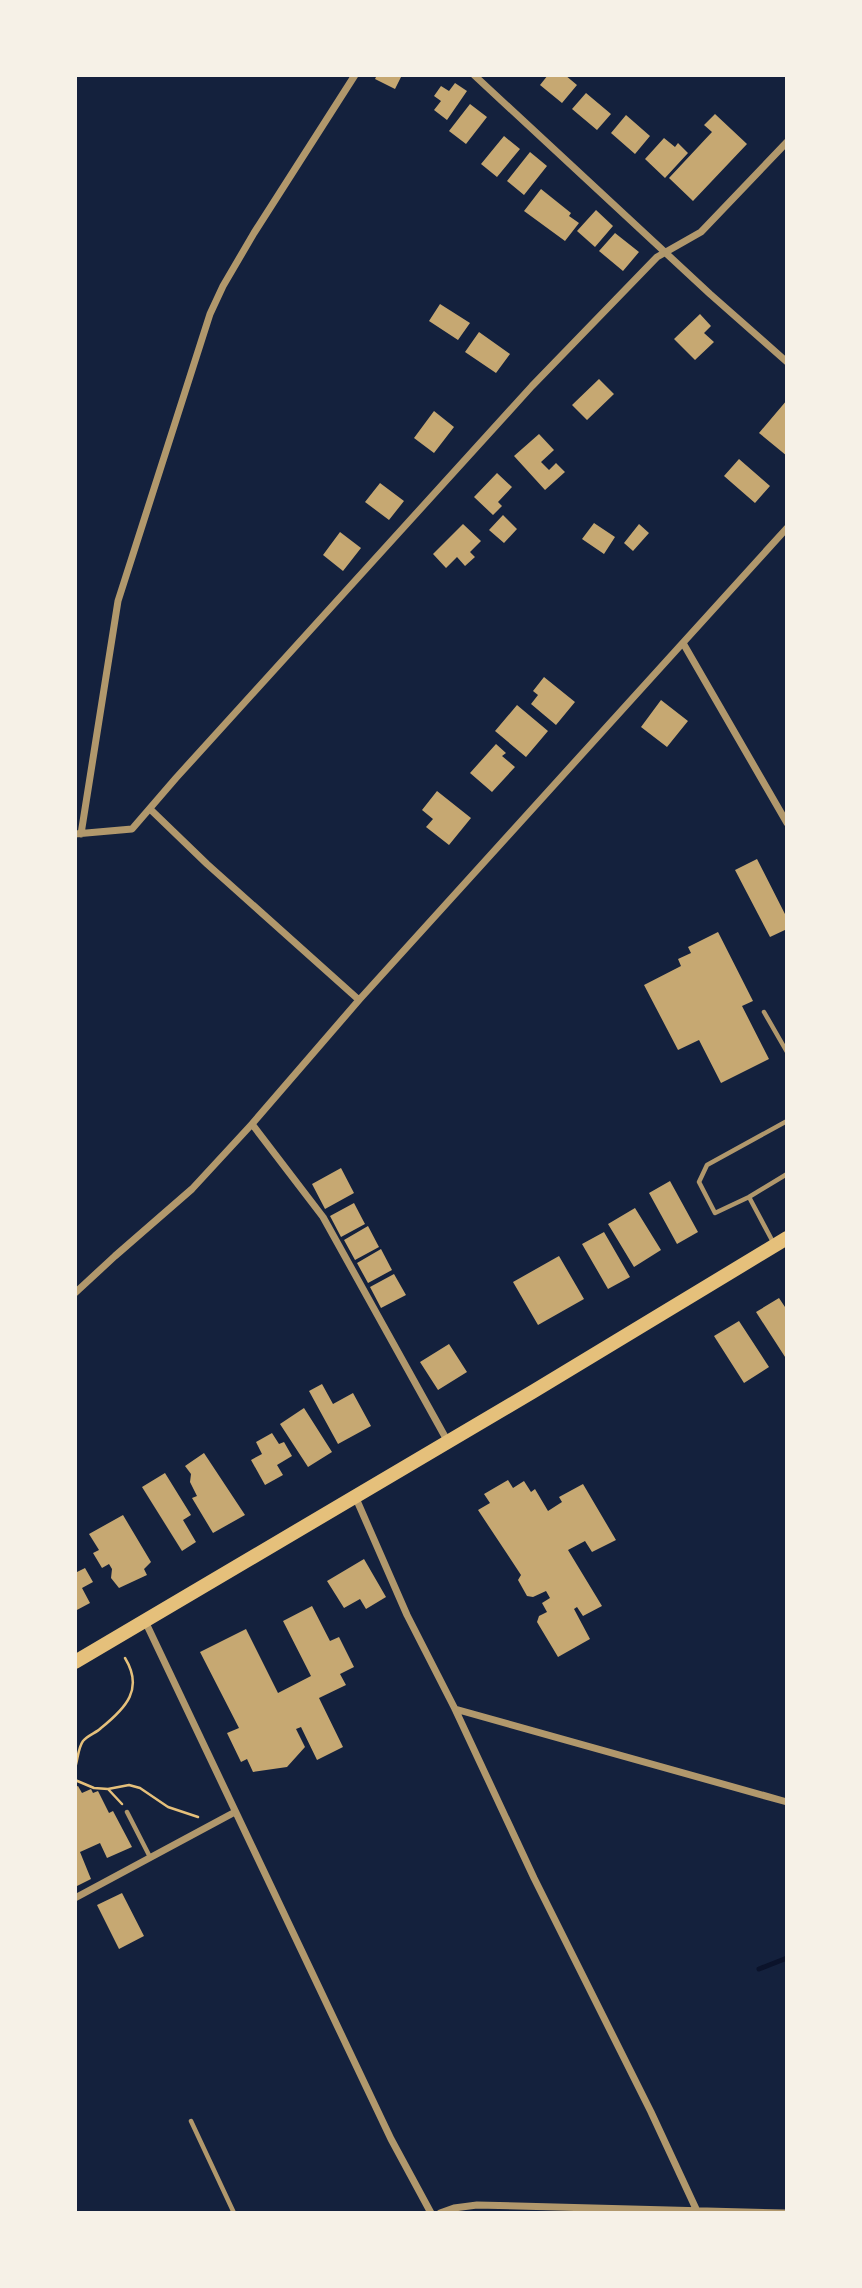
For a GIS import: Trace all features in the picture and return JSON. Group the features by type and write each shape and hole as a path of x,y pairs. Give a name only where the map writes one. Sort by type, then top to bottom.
{"main road":[{"path":"75,1662 781,1242"}],"street":[{"path":"355,75 254,233 210,314 118,601 78,834 132,829 483,438 665,251 701,232 787,142"},
{"path":"474,75 787,362"},
{"path":"75,1293 192,1189 359,1000 787,528"},
{"path":"683,643 787,823"},
{"path":"150,809 207,864 359,1000"},
{"path":"251,1124 323,1217 448,1441"},
{"path":"354,1496 407,1615 627,2063 696,2211"},
{"path":"145,1621 391,2139 431,2213"},
{"path":"455,1709 787,1802"},
{"path":"75,1898 236,1812"},
{"path":"440,2213 477,2205 785,2213"}],"lane":[{"path":"764,1012 787,1052"},
{"path":"787,1121 707,1165 699,1182 715,1213 749,1197 787,1174"},
{"path":"749,1197 781,1242"},
{"path":"127,1812 151,1858"},
{"path":"191,2121 234,2213"}],"path":[{"path":"75,1768 82,1743 119,1713 131,1694 134,1681 132,1670 125,1658"},
{"path":"75,1780 94,1788 140,1788 168,1807 215,1823"},
{"path":"108,1789 127,1812"}],"building":[{"path":"377,75 402,75 395,89 375,79"},
{"path":"548,75 565,75 577,85 562,103 540,85"},
{"path":"455,83 467,91 447,120 434,110 441,101 434,96 441,86 449,91"},
{"path":"586,93 611,114 597,130 572,109"},
{"path":"470,104 487,117 466,144 449,131"},
{"path":"715,114 747,144 693,201 669,178 712,132 704,125"},
{"path":"626,115 650,136 635,154 611,133"},
{"path":"504,136 520,149 497,177 481,164"},
{"path":"664,138 675,147 678,143 688,153 665,178 645,159"},
{"path":"530,152 547,166 524,195 507,181"},
{"path":"541,189 571,213 569,216 579,223 565,241 524,211"},
{"path":"596,210 613,226 595,247 577,231"},
{"path":"615,233 639,252 623,271 599,251"},
{"path":"440,304 470,323 458,340 429,321"},
{"path":"700,314 711,326 704,333 714,342 695,360 674,339"},
{"path":"479,332 510,354 496,373 465,352"},
{"path":"599,379 614,394 587,420 572,405"},
{"path":"787,400 787,456 759,433"},
{"path":"434,411 454,427 434,453 414,438"},
{"path":"539,434 554,450 541,462 549,470 556,463 565,472 545,490 514,456"},
{"path":"739,459 770,486 755,503 724,476"},
{"path":"497,473 512,487 498,502 502,506 493,515 474,497"},
{"path":"380,483 404,501 389,520 365,502"},
{"path":"503,515 517,529 504,543 489,530"},
{"path":"594,523 615,537 604,554 582,539"},
{"path":"463,524 481,541 470,552 475,557 465,566 457,557 446,568 433,554"},
{"path":"639,524 649,533 633,551 624,543"},
{"path":"340,532 361,548 343,571 323,555"},
{"path":"544,677 575,702 556,725 531,704 538,695 533,691"},
{"path":"661,700 688,721 667,747 641,727"},
{"path":"517,705 548,731 526,757 495,731"},
{"path":"496,744 506,753 502,756 515,767 492,792 470,773"},
{"path":"437,791 471,818 449,845 426,827 433,819 422,810"},
{"path":"757,859 787,918 787,929 770,937 735,870"},
{"path":"718,932 753,1001 742,1006 769,1059 721,1083 699,1040 678,1050 644,985 681,966 678,959 691,953 688,947"},
{"path":"341,1168 354,1193 325,1209 312,1184"},
{"path":"670,1181 698,1232 677,1244 649,1193"},
{"path":"354,1203 365,1224 341,1237 330,1216"},
{"path":"635,1208 661,1250 634,1267 608,1224"},
{"path":"368,1226 379,1247 355,1260 344,1240"},
{"path":"604,1232 630,1277 608,1289 582,1244"},
{"path":"381,1249 392,1270 368,1283 357,1263"},
{"path":"559,1256 584,1299 538,1325 513,1282"},
{"path":"394,1274 406,1295 381,1308 370,1287"},
{"path":"779,1298 787,1310 787,1360 756,1312"},
{"path":"739,1321 769,1367 744,1383 714,1336"},
{"path":"449,1344 467,1372 438,1390 420,1362"},
{"path":"322,1384 333,1404 353,1393 371,1426 338,1444 309,1391"},
{"path":"304,1408 332,1452 308,1467 280,1424"},
{"path":"272,1433 279,1444 284,1442 292,1456 277,1465 283,1475 265,1485 251,1460 262,1454 256,1442"},
{"path":"204,1453 245,1515 213,1533 192,1498 197,1496 190,1482 191,1474 185,1466"},
{"path":"165,1473 191,1515 183,1520 196,1542 182,1551 142,1487"},
{"path":"508,1480 513,1488 524,1481 531,1492 535,1489 548,1511 562,1502 559,1497 583,1484 616,1540 592,1552 585,1541 568,1550 602,1606 583,1616 577,1607 574,1609 590,1639 558,1657 537,1622 539,1616 547,1612 542,1603 550,1598 546,1591 533,1597 527,1596 518,1580 521,1575 478,1510 490,1503 484,1494"},
{"path":"123,1515 151,1562 144,1569 147,1575 119,1588 111,1578 112,1569 109,1564 102,1568 93,1553 99,1550 89,1534"},
{"path":"364,1559 386,1597 366,1609 360,1599 344,1608 327,1581"},
{"path":"85,1568 93,1582 82,1588 90,1603 75,1611 75,1573"},
{"path":"312,1606 330,1641 339,1637 354,1667 340,1674 346,1685 319,1698 343,1747 317,1760 301,1727 296,1729 305,1747 287,1767 253,1772 247,1759 241,1762 227,1733 239,1728 200,1652 246,1629 278,1693 311,1676 283,1621"},
{"path":"78,1786 82,1793 91,1789 93,1793 98,1791 109,1813 113,1811 132,1847 107,1858 100,1843 80,1852 91,1879 75,1887 75,1787"},
{"path":"122,1893 144,1936 119,1949 97,1905"}],"waterway":[{"path":"759,1969 787,1958"}]}
